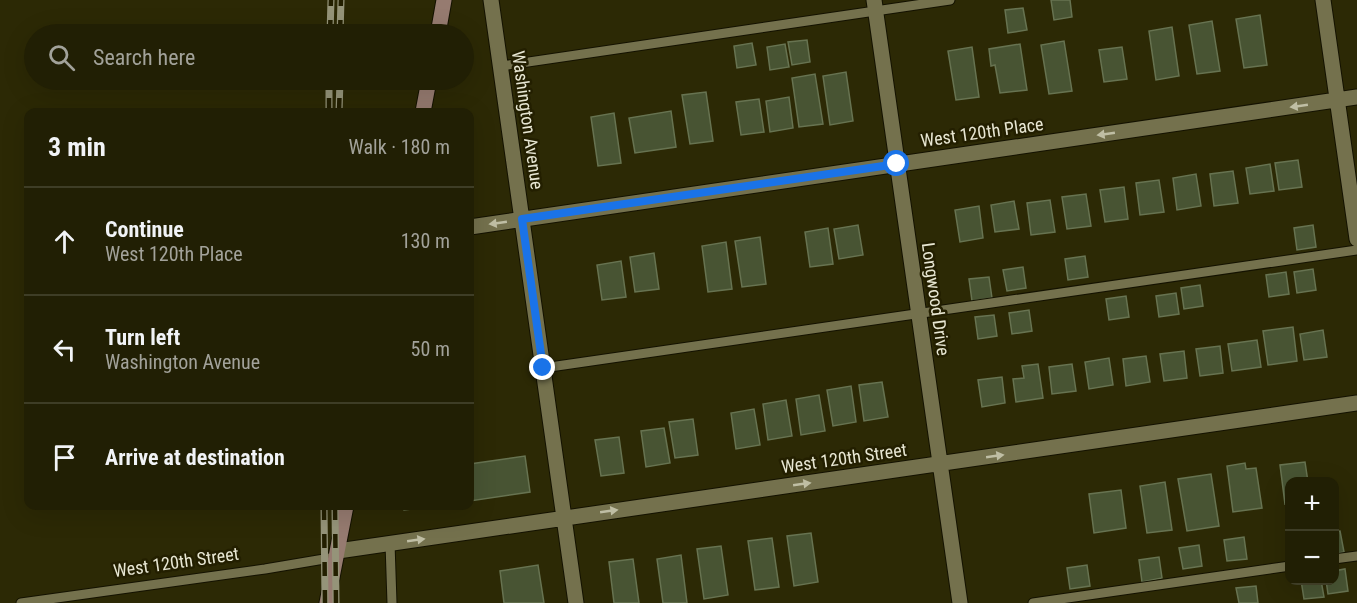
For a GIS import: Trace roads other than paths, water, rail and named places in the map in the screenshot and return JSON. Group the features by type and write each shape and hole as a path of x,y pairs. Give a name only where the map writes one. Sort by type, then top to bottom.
{"main road":[{"path":"440,24 444,0"},
{"path":"424,108 427,90"},
{"path":"327,603 345,510"}],"street":[{"name":"Washington Avenue","path":"491,0 576,603"},
{"path":"1323,0 1357,239"},
{"name":"Longwood Drive","path":"875,6 960,603"},
{"name":"West 120th Place","path":"474,226 1357,97"},
{"name":"West 120th Street","path":"337,554 390,543 1357,404"}],"lane":[{"path":"501,66 875,6 950,0"},
{"path":"543,368 1357,250"},
{"path":"390,543 392,603"},
{"name":"West 120th Street","path":"21,603 265,569 337,554"},
{"path":"1339,558 1357,556"},
{"path":"1033,603 1285,567"}],"railway":[{"path":"330,24 331,0"},
{"path":"340,24 341,0"},
{"path":"329,90 329,108"},
{"path":"339,108 340,90"},
{"path":"324,510 325,603"},
{"path":"335,510 336,603"}]}
